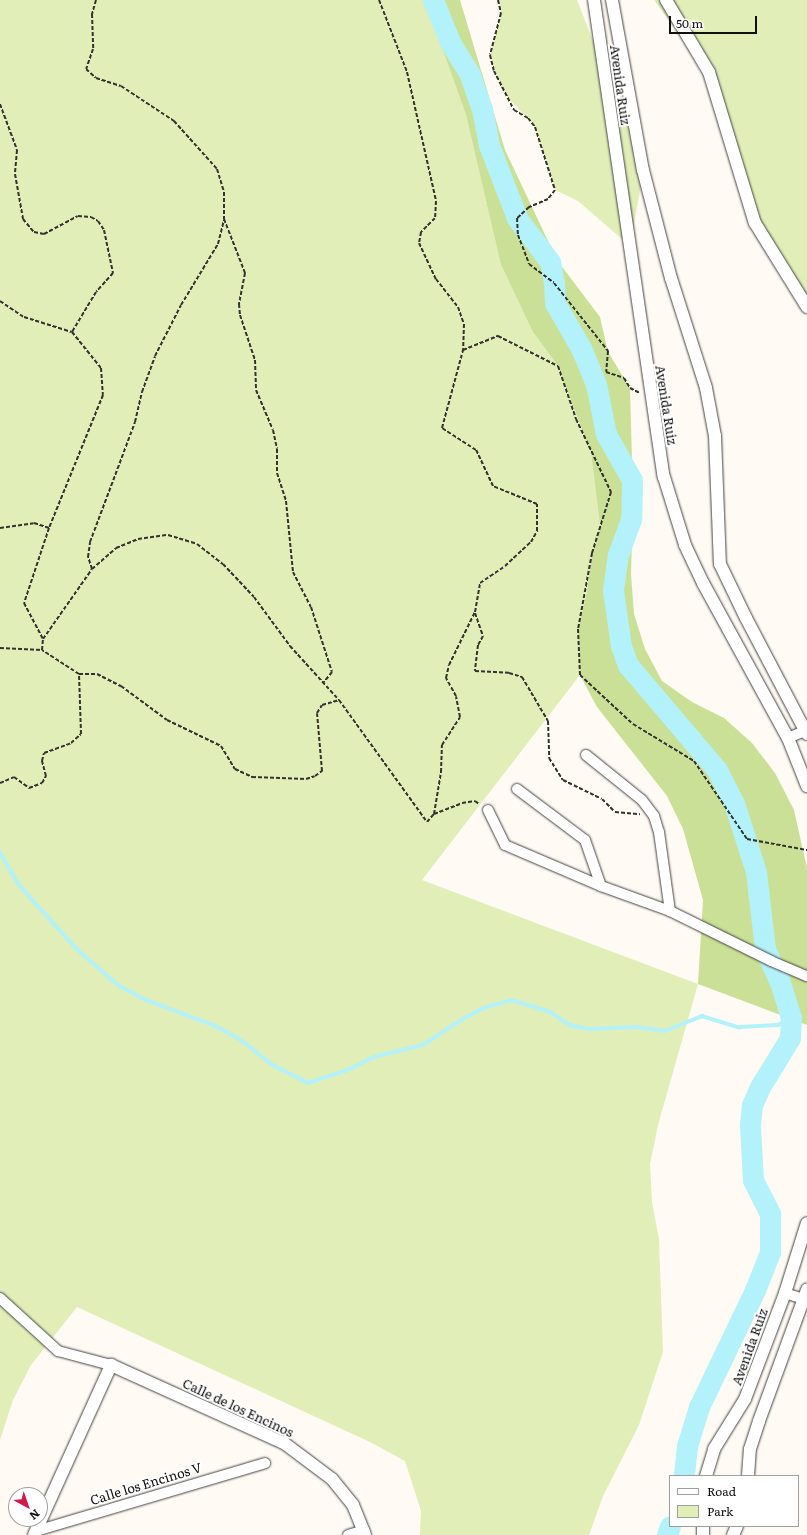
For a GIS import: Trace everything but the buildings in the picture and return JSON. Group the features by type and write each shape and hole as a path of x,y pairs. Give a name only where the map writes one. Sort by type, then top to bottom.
{"street":[{"name":"Avenida Ruiz","path":"594,0 652,412 664,477 685,545 703,583 788,738 807,786"},
{"name":"Avenida Ruiz","path":"612,0 643,170 671,278 706,388 715,436 720,564 746,618 806,731"},
{"path":"666,0 709,72 755,223 807,307"},
{"path":"788,738 806,731"},
{"path":"586,755 642,800 654,816 659,832 670,911"},
{"path":"517,789 585,840 601,886"},
{"path":"488,810 505,845 601,886 670,911 771,961 807,976"},
{"name":"Avenida Ruiz","path":"706,1475 714,1448 745,1399 785,1293 807,1222"},
{"path":"748,1475 750,1450 805,1295 785,1293"},
{"path":"0,1298 58,1351 111,1365"},
{"name":"Calle de los Encinos","path":"111,1365 284,1443 332,1479 353,1505 364,1533"},
{"name":"Calle los Encinos V","path":"35,1533 111,1365"},
{"name":"Calle los Encinos V","path":"35,1533 265,1463"},
{"path":"348,1535 364,1533"}],"path":[{"path":"92,569 88,557 90,542 135,422 142,392 152,363 181,305 218,244 224,219 224,192 217,169 183,130 174,121 121,86 96,78 86,69 93,49 92,14 96,0"},
{"path":"379,0 407,72 436,201 435,218 422,232 420,244 436,279 458,307 464,324 463,350 442,428 476,450 492,486 537,504 537,531 531,542 505,566 480,584 475,612 449,665 446,678 456,696 460,717 442,745 441,772 434,814"},
{"path":"498,0 501,13 490,55 494,71 514,110 528,118 534,128 555,190 548,199 529,207 517,218 518,235 530,264 554,283 608,352 606,372 624,378 630,388 641,394 640,400"},
{"path":"0,104 16,150 15,174 23,219 34,232 44,234 78,216 91,217 98,221 104,230 113,273 96,292 72,332"},
{"path":"224,219 245,274 238,304 240,315 255,360 256,390 272,430 277,449 277,473 286,501 293,572 312,607 332,672 324,682"},
{"path":"0,301 24,317 72,332 101,368 103,396 49,528 24,603 43,639"},
{"path":"463,350 498,336 558,366 576,419 611,492 592,553 579,622 580,675 633,724 694,761 747,839 807,850"},
{"path":"0,528 34,523 49,528"},
{"path":"42,650 43,639 92,569 116,548 138,539 168,535 197,544 222,564 254,597 290,646 339,700 427,822 434,814 450,807 475,801 488,810"},
{"path":"475,612 483,636 478,645 476,671 509,673 522,677 548,721 549,758 563,780 602,800 615,812 654,816"},
{"path":"0,648 42,650 79,674 97,674 121,686 166,720 220,746 235,769 252,777 306,779 315,776 322,771 317,713 322,705 339,700"},
{"path":"0,783 14,777 29,788 42,783 46,776 42,761 44,753 71,743 82,734 79,674"}],"green space":[{"path":"0,0 425,0 466,115 501,265 533,332 558,366 591,453 600,525 592,553 587,592 578,629 580,675 422,880 698,984 658,1125 650,1164 652,1202 659,1239 663,1352 639,1425 603,1496 589,1535 420,1535 421,1511 405,1461 370,1442 77,1307 31,1365 13,1400 0,1440"},
{"path":"425,0 460,0 505,150 557,260 600,317 608,352 630,388 633,498 631,574 634,614 645,649 662,681 692,702 724,718 752,743 775,773 794,810 807,868 807,1025 698,984 703,900 683,829 667,796 597,707 580,675 578,629 587,592 592,553 600,525 591,453 558,366 533,332 501,265 466,115"},
{"path":"498,0 577,0 605,71 629,110 643,174 630,246 578,201 555,190 535,127 504,93 494,71 490,55 501,13"},
{"path":"654,0 807,0 807,304 764,235 705,70"}],"waterway":[{"path":"433,0 451,44 470,75 482,109 489,145 517,218 550,262 554,283 555,303 582,350 596,384 606,434 632,480 631,519 618,554 613,590 621,646 628,665 717,770 734,803 756,872 765,949 780,982 791,1018 790,1038 760,1087 752,1105 750,1125 753,1180 770,1214 770,1252 755,1290 699,1407 687,1446 684,1475"},
{"path":"0,852 17,882 37,905 77,949 118,985 146,1000 216,1026 241,1040 273,1065 308,1083 346,1071 374,1057 423,1045 466,1017 484,1008 512,1000 549,1011 570,1025 589,1029 637,1027 665,1031 702,1016 739,1027 778,1025 791,1018"},
{"path":"667,1535 670,1527"}]}
